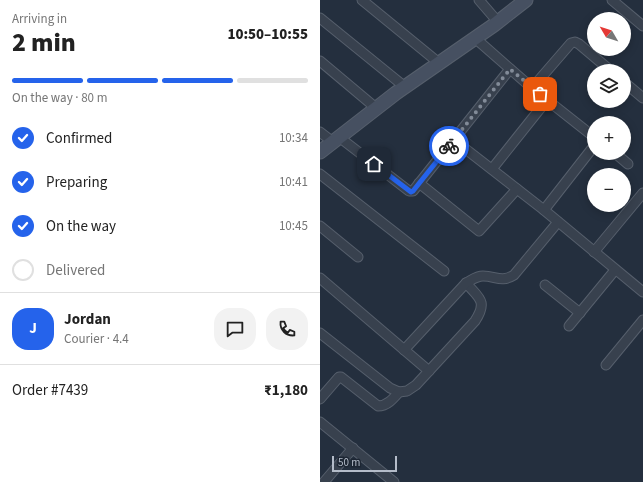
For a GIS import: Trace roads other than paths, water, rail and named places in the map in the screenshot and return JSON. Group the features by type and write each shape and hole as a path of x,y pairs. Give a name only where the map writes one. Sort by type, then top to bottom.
{"street":[{"path":"362,0 439,63"},
{"path":"479,0 498,22"},
{"path":"612,0 643,26"},
{"path":"320,152 376,108 498,22 523,1"},
{"path":"320,18 405,87"},
{"path":"475,38 532,88 587,131"},
{"path":"532,88 571,43 575,42 578,44 602,64"},
{"path":"320,61 376,108"},
{"path":"320,132 336,140 409,191 413,191 510,69"},
{"path":"631,88 643,98"},
{"path":"492,169 547,100"},
{"path":"454,140 544,210 643,292"},
{"path":"544,210 587,155"},
{"path":"623,160 628,164"},
{"path":"320,174 444,271"},
{"path":"419,183 479,231 517,189"},
{"path":"594,252 643,193"},
{"path":"404,350 466,283 476,277 485,276 508,279 514,275 558,222"},
{"path":"320,226 358,257"},
{"path":"569,326 615,270"},
{"path":"320,278 429,371"},
{"path":"320,333 390,388 399,392 407,391 416,385 480,313 482,307 481,301 466,283"},
{"path":"545,285 580,313"},
{"path":"606,365 643,320"},
{"path":"320,399 339,377 378,406 387,404 399,392"},
{"path":"320,422 394,482"},
{"path":"324,482 352,448"}]}
